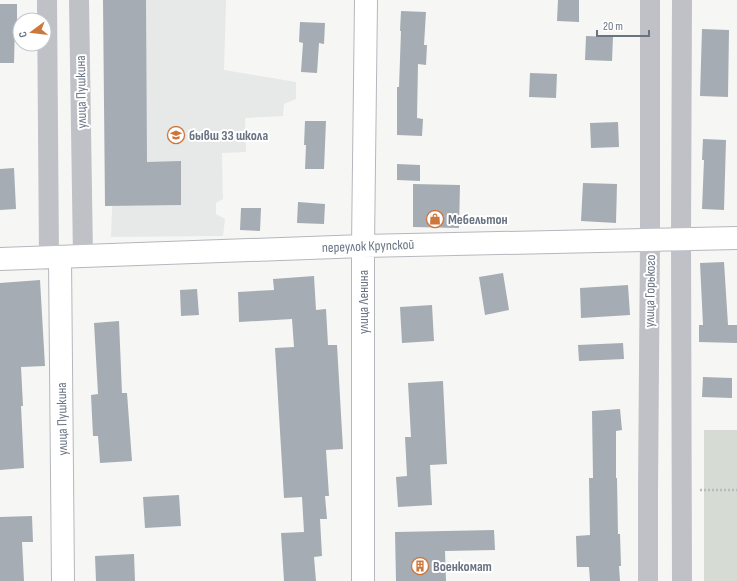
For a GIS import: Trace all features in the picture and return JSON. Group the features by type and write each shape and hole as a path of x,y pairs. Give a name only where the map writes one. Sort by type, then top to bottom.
{"street":[{"name":"улица Пушкина","path":"47,0 64,581"},
{"name":"улица Пушкина","path":"79,0 83,256"},
{"name":"улица Ленина","path":"363,581 363,246 366,0"},
{"name":"улица Горького","path":"648,581 650,0"},
{"path":"682,0 682,581"},
{"name":"переулок Крупской","path":"0,259 363,246 737,238"}],"shaded area":[{"name":"бывш 33 школа","path":"112,0 226,0 224,70 296,82 296,99 284,104 283,116 245,118 246,152 222,153 223,199 216,203 216,214 225,219 223,236 111,237 114,158"},
{"path":"704,430 737,430 737,581 704,581"}],"building":[{"path":"103,0 146,0 147,162 181,161 181,205 105,206"},
{"path":"558,0 579,0 579,22 557,21"},
{"path":"0,4 17,4 17,12 12,12 12,52 14,52 14,63 0,63"},
{"path":"401,11 426,12 424,45 427,45 426,65 418,64 417,118 423,119 422,136 397,135 397,87 399,87"},
{"path":"300,22 325,23 324,44 319,43 317,73 301,72 303,43 299,42"},
{"path":"702,29 729,30 728,97 700,96"},
{"path":"586,36 613,37 612,61 585,60"},
{"path":"530,73 557,74 556,98 529,97"},
{"path":"305,121 326,121 324,169 305,169"},
{"path":"618,122 619,147 591,148 590,123"},
{"path":"703,139 726,140 724,210 702,209 704,160 702,160"},
{"path":"397,164 420,165 420,181 397,180"},
{"path":"14,168 16,209 0,210 0,169"},
{"path":"583,183 617,184 616,223 581,221"},
{"path":"413,184 460,185 459,228 413,227"},
{"path":"298,202 325,204 324,224 297,223"},
{"path":"241,208 261,208 260,231 240,230"},
{"path":"724,262 728,325 737,325 737,343 699,342 699,325 703,325 700,263"},
{"path":"503,273 509,310 485,315 479,277"},
{"path":"314,276 316,310 326,309 328,345 337,345 343,449 326,450 329,496 325,496 327,519 320,519 322,556 314,557 316,581 284,581 281,533 304,532 302,497 284,498 275,348 294,347 292,319 239,322 238,292 274,290 273,279"},
{"path":"40,280 45,366 21,367 24,468 0,470 0,283"},
{"path":"628,285 630,315 581,318 580,288"},
{"path":"197,289 199,315 181,316 180,290"},
{"path":"432,305 434,341 402,343 400,307"},
{"path":"119,321 122,393 127,393 132,461 100,463 98,436 93,436 91,395 98,394 94,323"},
{"path":"623,343 624,359 579,361 578,345"},
{"path":"703,377 732,378 732,398 702,397"},
{"path":"443,381 447,464 430,465 432,505 398,507 396,477 407,476 405,437 411,437 408,383"},
{"path":"620,409 622,430 616,431 616,478 618,534 620,534 620,581 590,581 589,567 577,567 576,536 590,535 589,478 593,478 592,411"},
{"path":"179,495 181,526 145,528 143,497"},
{"path":"32,516 33,542 22,542 24,581 0,581 0,517"},
{"name":"Военкомат","path":"494,530 495,550 445,551 446,581 396,581 395,532"},
{"path":"134,554 135,581 96,581 95,556"}],"place":[{"name":"бывш 33 школа","path":"176,135"},
{"name":"Мебельтон","path":"435,219"},
{"name":"Военкомат","path":"420,566"}]}
